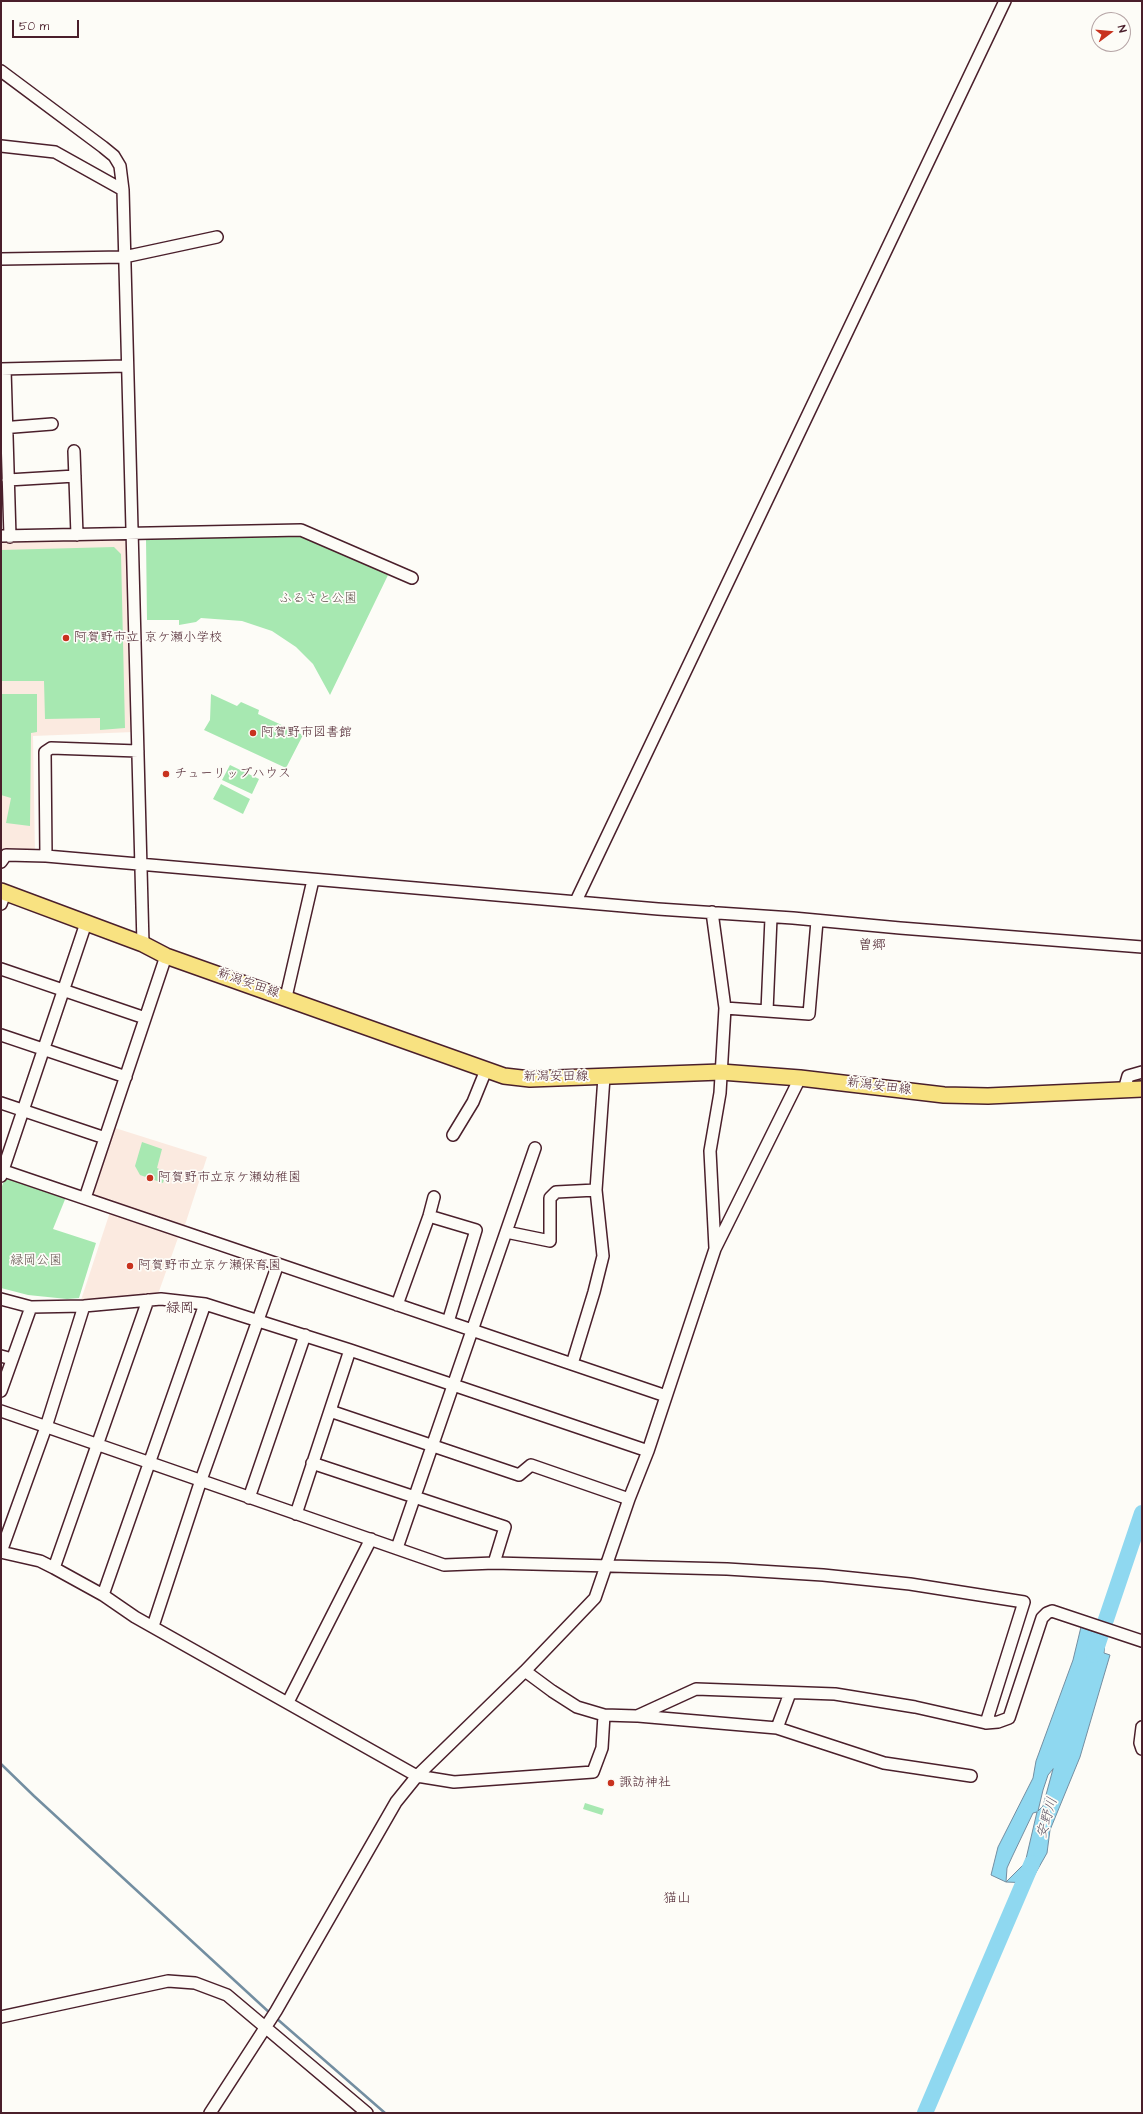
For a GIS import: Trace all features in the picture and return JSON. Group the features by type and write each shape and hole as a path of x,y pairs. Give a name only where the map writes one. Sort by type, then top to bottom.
{"main road":[{"name":"新潟安田線","path":"2,896 86,923 143,944 166,956 504,1076 530,1079 721,1072 800,1078 952,1095 988,1096 1142,1088"}],"street":[{"path":"576,901 1005,1"},
{"path":"1,71 114,156 120,166 123,190 126,366 143,944"},
{"path":"1,146 55,152 123,190"},
{"path":"1,259 124,257 217,237"},
{"path":"126,366 3,369 4,428 8,480 6,536 301,530 412,578"},
{"path":"4,428 52,424"},
{"path":"74,451 77,535"},
{"path":"8,480 75,476"},
{"path":"46,856 45,752 51,748 138,751"},
{"path":"1,862 6,855 46,856 771,918 793,918 1142,946"},
{"path":"286,998 313,880"},
{"path":"712,912 725,1008 720,1093 710,1151 715,1249"},
{"path":"767,1011 771,918"},
{"path":"725,1008 809,1014 817,921"},
{"path":"86,923 2,1172 85,1198 666,1396"},
{"path":"85,1198 166,956"},
{"path":"1,969 64,989 145,1018"},
{"path":"1,1036 126,1077"},
{"path":"453,1135 473,1102 486,1070"},
{"path":"1124,1090 1128,1076 1142,1072"},
{"path":"572,1364 594,1292 603,1256 596,1190 604,1077"},
{"path":"210,2113 266,2027 347,1891 396,1802 417,1776 525,1671 596,1598 629,1499 648,1451 715,1249 800,1078"},
{"path":"1,1103 105,1138"},
{"path":"397,1548 535,1148"},
{"path":"506,1232 550,1242 550,1198 556,1192 596,1190"},
{"path":"397,1305 429,1216 434,1197"},
{"path":"429,1216 476,1230 448,1322"},
{"path":"153,1626 201,1480 278,1264"},
{"path":"1,1299 31,1307 84,1306 161,1299 205,1304 305,1335 648,1451"},
{"path":"54,1568 148,1300"},
{"path":"103,1595 205,1304"},
{"path":"84,1306 46,1427 1,1552 40,1561 54,1568 417,1776 454,1782 593,1772 602,1748 604,1715"},
{"path":"1,1391 31,1307"},
{"path":"249,1498 305,1335"},
{"path":"296,1514 350,1350"},
{"path":"1,1356 12,1359"},
{"path":"1,1411 444,1565 494,1563 727,1569 823,1575 910,1584 1024,1602 986,1723"},
{"path":"330,1411 519,1475 532,1465 629,1499"},
{"path":"312,1463 505,1527 494,1563"},
{"path":"288,1702 371,1539"},
{"path":"637,1716 696,1688 835,1694 915,1707 986,1723 998,1722 1009,1718 1042,1618 1047,1613 1052,1611 1142,1641"},
{"path":"525,1671 552,1692 577,1707 604,1715 637,1716 777,1728 884,1763 971,1776"},
{"path":"777,1728 790,1693"},
{"path":"1142,1727 1140,1743 1142,1749"},
{"path":"1,2017 168,1981 195,1983 227,1995 367,2113"}],"shaded area":[{"name":"阿賀野市立 京ケ瀬小学校","path":"123,540 128,544 134,732 33,736 35,854 5,850 1,856 1,542"},
{"name":"阿賀野市立京ケ瀬幼稚園","path":"115,1128 207,1157 184,1228 92,1198"},
{"name":"阿賀野市立京ケ瀬保育園","path":"110,1212 179,1235 157,1297 80,1303"}],"green space":[{"name":"ふるさと公園","path":"303,534 389,573 330,695 313,664 296,647 272,631 242,621 201,618 196,622 179,625 179,620 147,620 146,539"},
{"name":"阿賀野市立 京ケ瀬小学校","path":"114,547 121,554 125,728 100,730 100,718 45,719 44,681 1,681 1,550"},
{"path":"1,694 37,694 37,732 31,733 30,826 6,823 11,798 1,795"},
{"name":"阿賀野市図書館","path":"211,694 237,706 241,702 259,710 258,714 303,735 286,768 204,730 210,720"},
{"path":"230,765 259,779 252,794 222,780"},
{"path":"221,784 250,799 243,814 213,799"},
{"path":"142,1142 162,1149 157,1168 166,1172 163,1183 140,1175 135,1166"},
{"name":"緑岡公園","path":"5,1178 66,1197 53,1229 96,1243 79,1298 67,1299 28,1295 1,1288 1,1189"},
{"path":"585,1803 604,1809 602,1815 583,1809"}],"water":[{"path":"1081,1627 1100,1634 1105,1641 1104,1653 1110,1655 1080,1757 1050,1830 1047,1853 1030,1883 1006,1882 991,1875 998,1847 1033,1778 1036,1761 1073,1660","holes":["1053,1769 1043,1806 1038,1811 1048,1775","1037,1812 1025,1863 1006,1882 1007,1868 1033,1813"]}],"waterway":[{"name":"安野川","path":"1094,1655 1142,1513"},
{"path":"1,1764 271,2014"},
{"name":"安野川","path":"925,2113 1032,1863"},
{"path":"276,2018 385,2113"}],"place":[{"name":"阿賀野市立 京ケ瀬小学校","path":"66,638"},
{"name":"阿賀野市図書館","path":"253,733"},
{"name":"チューリップハウス","path":"166,774"},
{"name":"阿賀野市立京ケ瀬幼稚園","path":"150,1178"},
{"name":"阿賀野市立京ケ瀬保育園","path":"130,1266"},
{"name":"諏訪神社","path":"611,1783"}],"district":[{"name":"曽郷","path":"872,946"},
{"name":"緑岡","path":"180,1309"},
{"name":"猫山","path":"677,1899"}]}
